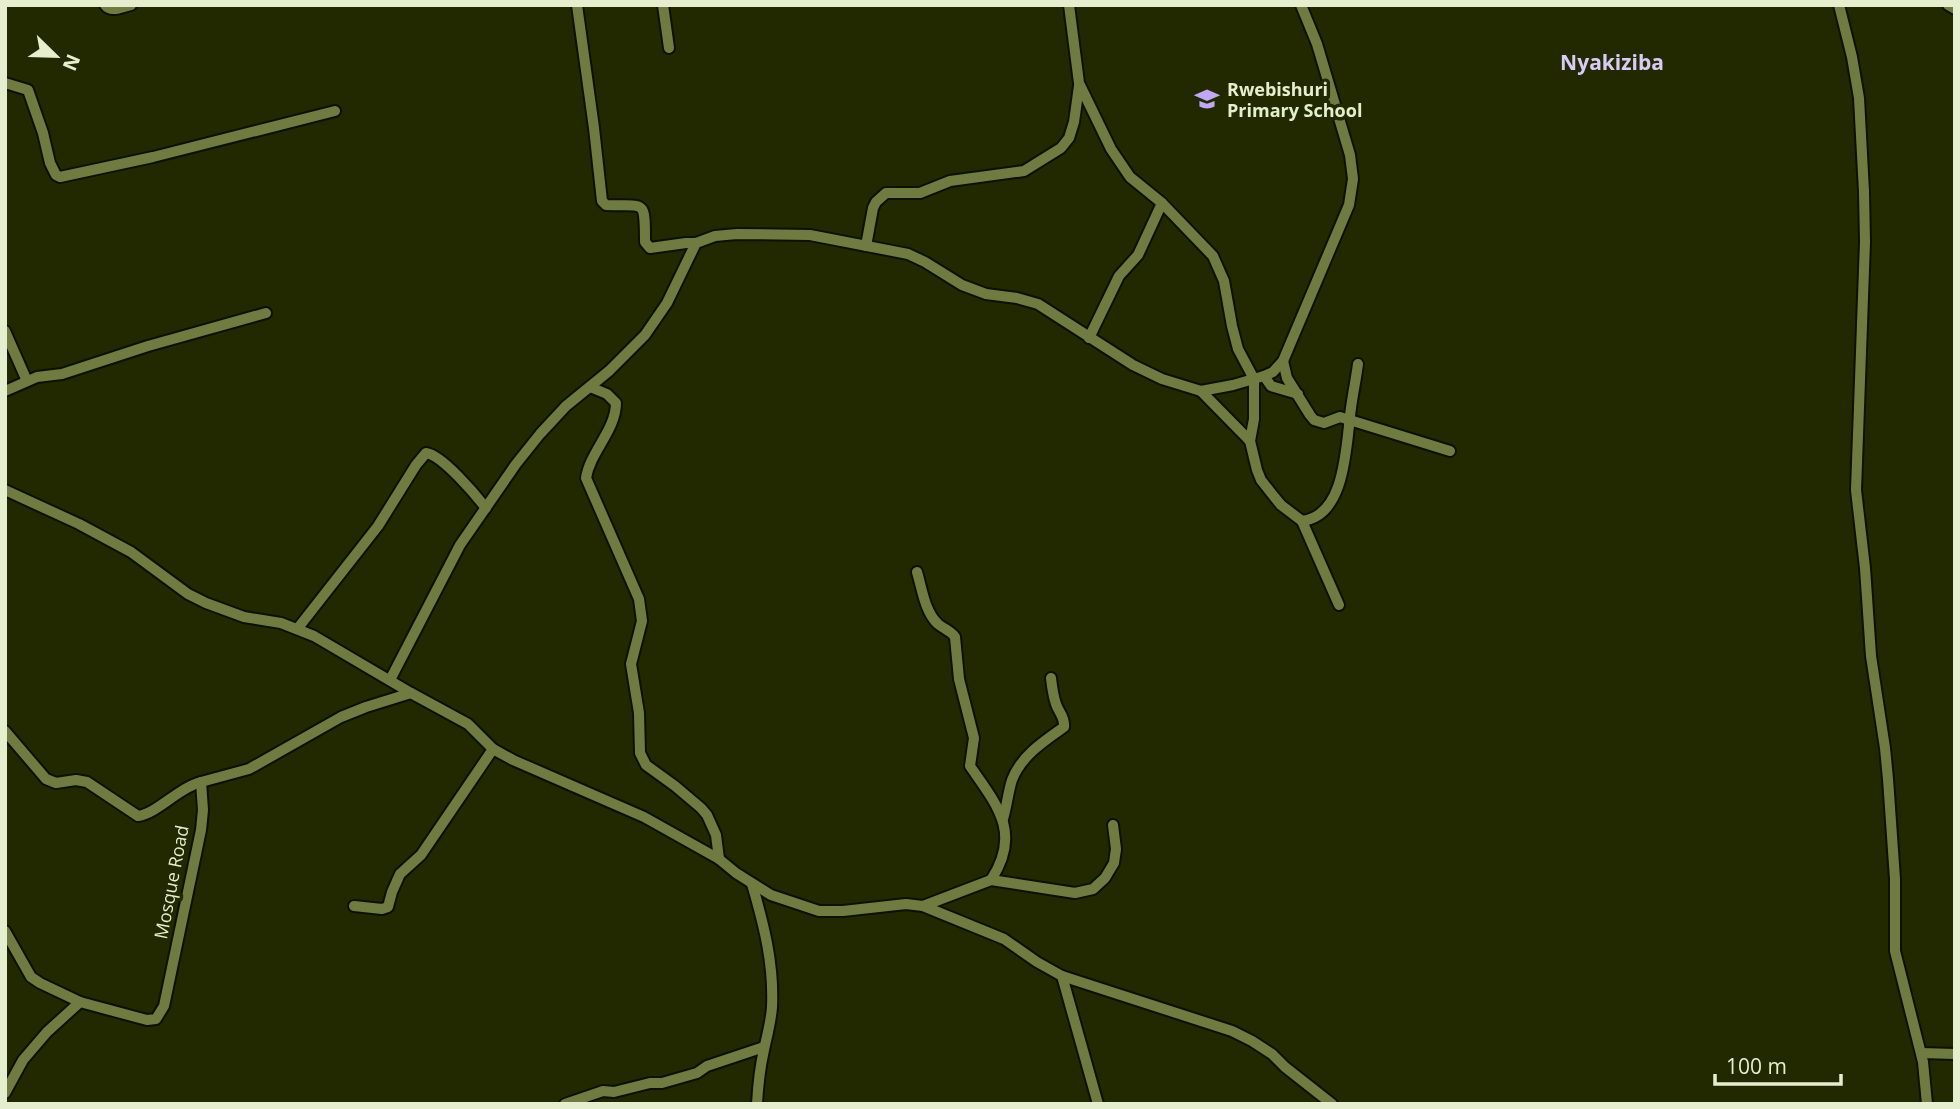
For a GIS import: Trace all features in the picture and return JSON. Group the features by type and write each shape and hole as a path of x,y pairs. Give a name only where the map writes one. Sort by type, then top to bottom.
{"street":[{"path":"105,5 109,9 131,5"},
{"path":"577,5 601,197 608,206 630,204 643,210 646,222 645,242 650,248 696,243 715,236 737,234 810,235 908,254 962,285 986,294 1038,304 1133,365 1201,391 1233,386 1259,378 1273,372 1283,361 1349,205 1353,179 1350,155 1317,44 1301,5"},
{"path":"663,5 669,48"},
{"path":"866,246 873,208 886,193 920,193 950,181 1024,171 1061,148 1069,138 1074,122 1079,83 1069,5"},
{"path":"1839,5 1859,98 1864,192 1865,242 1856,490 1871,656 1888,770 1895,879 1895,951 1921,1053 1927,1104"},
{"path":"1948,5 1955,9"},
{"path":"5,83 28,90 50,163 60,177 153,157 335,111"},
{"path":"1079,83 1111,149 1130,177 1162,203 1213,256 1224,281 1231,327 1238,349 1259,378 1271,386 1298,394"},
{"path":"1089,338 1119,276 1138,255 1162,203"},
{"path":"390,680 460,545 516,464 566,406 645,335 667,303 696,243"},
{"path":"5,391 27,381 62,374 148,346 266,313"},
{"path":"5,331 27,381"},
{"path":"1283,361 1287,378 1314,420 1324,424 1340,417 1450,451"},
{"path":"1302,521 1321,515 1339,487 1345,462 1358,364"},
{"path":"1259,378 1250,441 1261,480 1281,505 1302,521 1339,605"},
{"path":"590,387 607,394 617,403 586,478 639,599 642,621 631,664 639,713 640,753 646,765 708,815 716,835 719,859"},
{"path":"1201,391 1250,441"},
{"path":"298,628 378,526 426,453 435,456 486,508"},
{"path":"5,490 79,524 131,552 188,594 206,603 244,617 298,628 468,724 493,749 644,817 719,859 771,895 819,911 906,904 922,906 1004,939 1062,976 1197,1019 1252,1041 1272,1054 1332,1104"},
{"path":"917,572 932,617 956,637 959,679 974,738 970,766 1003,819"},
{"path":"991,880 998,869 1005,846 1003,819 1010,786 1018,768 1040,743 1063,727 1064,719 1054,699 1051,678"},
{"path":"5,731 46,779 56,783 76,780 87,782 138,816 147,814 187,786 249,769 341,717 366,706 411,693"},
{"path":"354,906 382,909 388,907 400,874 421,855 493,749"},
{"name":"Mosque Road","path":"80,1002 147,1020 156,1019 161,1014 201,830 201,782"},
{"path":"922,906 991,880 1075,893 1093,889 1105,878 1114,863 1116,849 1113,825"},
{"path":"752,884 765,932 771,971 772,1007 757,1104"},
{"path":"5,931 31,977 80,1002 47,1032 23,1060 5,1093"},
{"path":"1062,976 1098,1104"},
{"path":"565,1104 603,1091 662,1083 688,1076 707,1066 764,1047"},
{"path":"1921,1053 1955,1054"}],"place":[{"name":"Rwebishuri Primary School","path":"1207,99"}],"district":[{"name":"Nyakiziba","path":"1612,62"}]}
